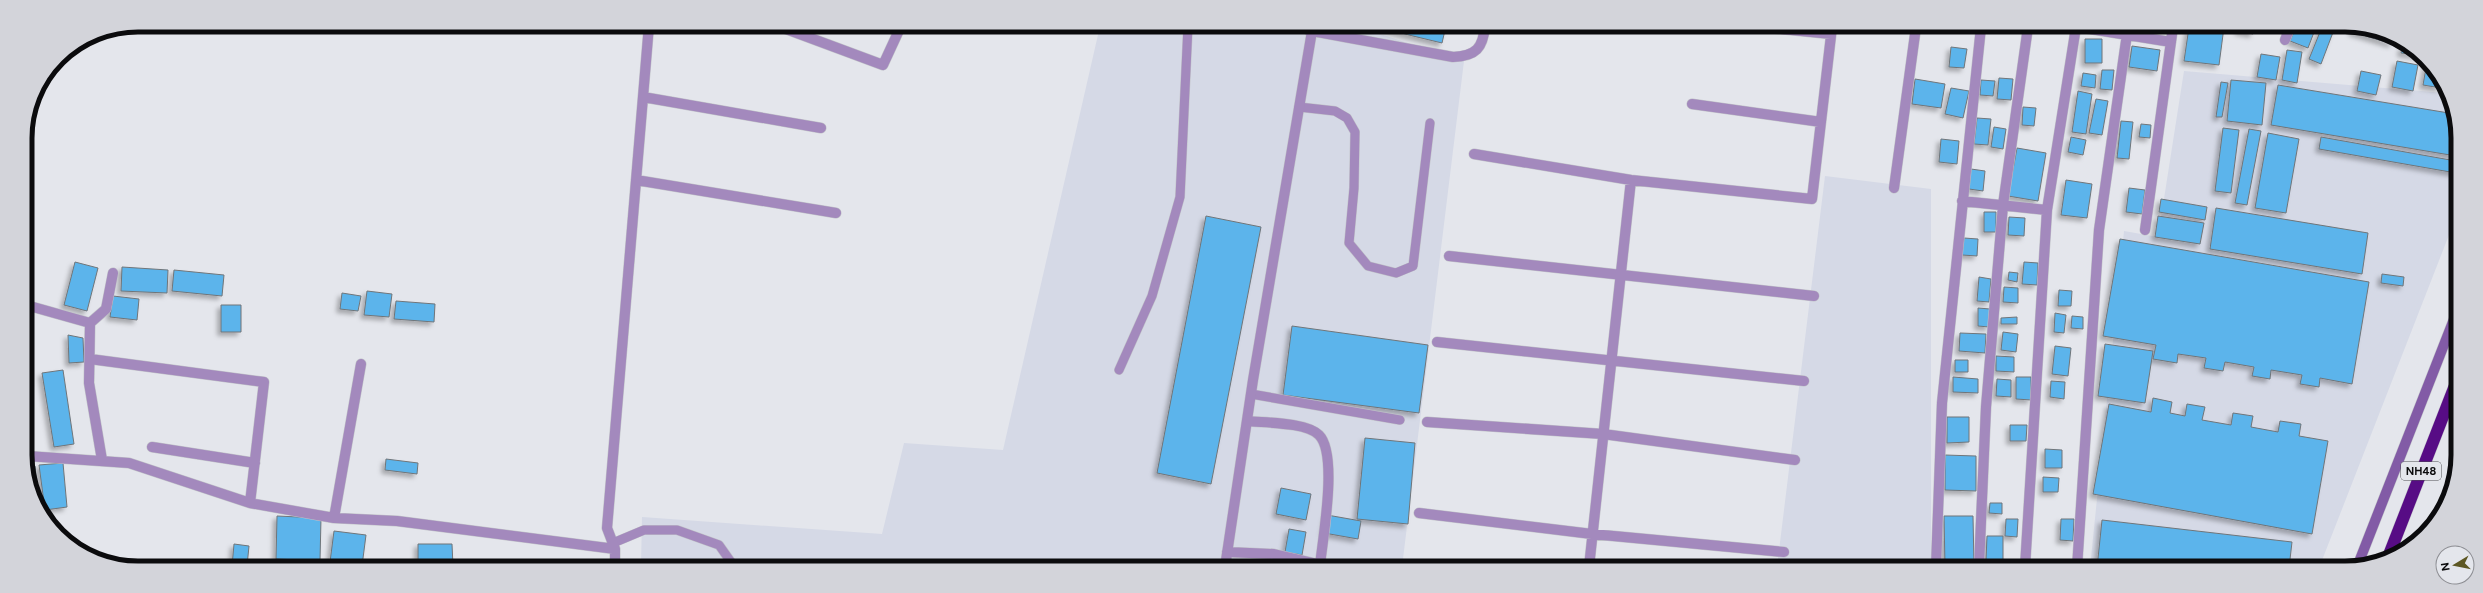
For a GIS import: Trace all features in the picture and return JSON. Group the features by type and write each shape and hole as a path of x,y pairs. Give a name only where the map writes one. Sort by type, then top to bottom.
{"highway":[{"name":"NH48","path":"2391,551 2451,396"}],"street":[{"path":"615,561 614,546 607,528 648,32"},
{"path":"794,32 883,65 898,32"},
{"path":"1226,561 1251,394 1312,32"},
{"path":"1328,32 1453,57 1462,57 1480,48 1483,42 1484,32"},
{"path":"1474,154 1631,180 1812,199 1832,32"},
{"path":"1894,188 1915,32"},
{"path":"1936,561 1942,403 1980,32"},
{"path":"1979,561 1986,407 2003,205 2027,32"},
{"path":"2025,561 2047,210 2075,32"},
{"path":"2113,32 2171,42"},
{"path":"2145,230 2172,32"},
{"path":"2285,40 2288,32"},
{"path":"2077,561 2098,230 2127,34"},
{"path":"643,98 821,128"},
{"path":"1692,104 1821,122"},
{"path":"636,180 836,213"},
{"path":"1590,561 1631,180"},
{"path":"1962,202 2047,210"},
{"path":"1449,256 1814,296"},
{"path":"90,322 106,309 113,273"},
{"path":"32,307 90,322"},
{"path":"90,322 89,382 102,460"},
{"path":"2360,560 2451,327"},
{"path":"1437,342 1611,359 1804,381"},
{"path":"90,359 264,382 250,503"},
{"path":"334,518 361,364"},
{"path":"1247,421 1301,426 1318,434 1327,450 1329,479 1320,561"},
{"path":"1427,422 1603,434 1795,460"},
{"path":"152,447 255,463"},
{"path":"32,456 129,463 250,503 334,518 396,521 614,546"},
{"path":"1419,513 1592,534 1784,552"},
{"path":"1227,552 1274,554 1303,561"}],"lane":[{"path":"1119,370 1152,296 1180,197 1188,32"},
{"path":"1299,107 1335,111 1347,118 1355,132 1354,188 1349,243 1368,266 1396,273 1413,266 1430,123"},
{"path":"1251,394 1400,420"},
{"path":"614,546 644,530 678,530 719,545 730,561"}],"shaded area":[{"path":"1099,32 1374,32 1464,61 1403,561 641,561 642,517 882,534 904,443 1003,450"},
{"path":"2184,71 2441,93 2449,117 2451,131 2451,230 2322,561 2091,561 2124,231 2158,237"},
{"path":"1825,176 1931,189 1931,561 1778,561"}],"building":[{"path":"1396,32 1445,32 1442,43"},
{"path":"2188,32 2223,32 2219,65 2184,61"},
{"path":"2243,32 2253,32 2253,34"},
{"path":"2294,32 2314,32 2308,48 2290,41"},
{"path":"2320,32 2333,32 2321,64 2309,59"},
{"path":"2354,33 2366,34 2386,40 2392,44"},
{"path":"2085,39 2102,39 2102,63 2085,63"},
{"path":"2132,46 2160,50 2157,71 2129,67"},
{"path":"1951,47 1967,49 1964,68 1949,67"},
{"path":"2402,48 2410,54 2401,53"},
{"path":"2287,50 2302,52 2297,83 2282,80"},
{"path":"2261,54 2280,57 2276,80 2257,77"},
{"path":"2397,61 2418,65 2413,91 2392,87"},
{"path":"2426,69 2438,88 2423,85"},
{"path":"2102,70 2114,70 2112,90 2100,89"},
{"path":"2361,71 2381,75 2376,95 2357,91"},
{"path":"2083,73 2096,75 2095,88 2081,86"},
{"path":"1999,78 2013,79 2011,100 1997,99"},
{"path":"1915,79 1945,84 1941,108 1912,104"},
{"path":"1981,80 1995,81 1993,96 1980,95"},
{"path":"2231,80 2266,83 2262,125 2227,121"},
{"path":"2221,82 2228,83 2222,117 2216,117"},
{"path":"2278,85 2448,113 2451,131 2451,155 2271,125"},
{"path":"1951,88 1969,91 1963,118 1945,114"},
{"path":"2078,91 2092,94 2086,134 2072,132"},
{"path":"2096,99 2108,101 2102,135 2089,133"},
{"path":"2023,107 2036,108 2034,126 2022,125"},
{"path":"1977,118 1991,119 1988,145 1974,144"},
{"path":"2121,121 2133,122 2129,159 2117,158"},
{"path":"2141,124 2151,125 2150,138 2139,137"},
{"path":"1994,127 2006,129 2003,149 1991,147"},
{"path":"2223,128 2239,130 2231,193 2215,191"},
{"path":"2249,129 2261,131 2247,205 2235,203"},
{"path":"2268,133 2299,139 2286,213 2255,208"},
{"path":"2071,137 2086,140 2083,155 2068,152"},
{"path":"2321,137 2451,160 2451,172 2319,149"},
{"path":"1941,139 1959,141 1957,164 1939,162"},
{"path":"2017,148 2046,153 2038,201 2008,196"},
{"path":"1971,169 1985,171 1983,191 1969,189"},
{"path":"2066,180 2092,184 2087,218 2061,215"},
{"path":"2129,188 2145,190 2142,214 2126,212"},
{"path":"2161,199 2207,207 2205,220 2159,212"},
{"path":"2216,208 2368,233 2362,274 2210,249"},
{"path":"1984,212 1996,212 1996,232 1984,232"},
{"path":"1206,216 1261,227 1211,484 1157,473"},
{"path":"2158,216 2204,223 2200,244 2155,237"},
{"path":"2009,217 2025,218 2024,236 2008,235"},
{"path":"1964,238 1978,239 1977,256 1962,255"},
{"path":"2120,239 2369,282 2352,384 2320,378 2319,387 2300,384 2302,375 2271,370 2270,379 2252,376 2254,367 2225,362 2223,371 2204,368 2206,358 2178,354 2177,363 2153,359 2156,345 2103,336"},
{"path":"75,262 98,268 87,311 64,305"},
{"path":"2024,262 2038,263 2037,285 2022,284"},
{"path":"122,267 168,270 167,293 121,291"},
{"path":"174,270 224,275 222,296 172,291"},
{"path":"2009,272 2018,273 2017,282 2008,280"},
{"path":"2382,274 2404,277 2403,286 2381,283"},
{"path":"1979,277 1991,279 1989,302 1977,301"},
{"path":"2004,287 2018,288 2018,303 2003,302"},
{"path":"2059,290 2072,291 2071,306 2058,306"},
{"path":"367,291 392,294 389,317 364,315"},
{"path":"342,293 361,296 358,311 340,309"},
{"path":"113,296 139,299 137,320 110,317"},
{"path":"396,301 435,304 434,322 394,319"},
{"path":"221,305 241,305 241,332 221,332"},
{"path":"1978,308 1990,309 1989,327 1978,326"},
{"path":"2055,313 2066,315 2064,333 2054,332"},
{"path":"2072,316 2083,317 2083,329 2071,328"},
{"path":"2017,317 2017,324 2001,324 2001,318"},
{"path":"1292,326 1428,345 1419,413 1283,395"},
{"path":"2003,332 2018,334 2016,352 2001,350"},
{"path":"1960,333 1986,334 1985,353 1959,351"},
{"path":"68,335 83,338 84,362 69,363"},
{"path":"2105,344 2153,351 2145,403 2098,396"},
{"path":"2055,346 2071,348 2068,376 2052,374"},
{"path":"1996,356 2014,357 2014,372 1996,371"},
{"path":"1955,360 1968,360 1968,372 1955,372"},
{"path":"63,370 74,444 54,447 42,373"},
{"path":"1953,377 1978,379 1978,393 1953,392"},
{"path":"2016,377 2031,377 2031,400 2016,399"},
{"path":"1997,379 2011,380 2011,397 1996,396"},
{"path":"2051,381 2065,382 2064,399 2050,397"},
{"path":"2153,398 2172,402 2170,413 2185,416 2187,404 2205,407 2202,420 2231,425 2233,413 2253,416 2251,427 2278,432 2280,421 2301,424 2299,436 2328,441 2312,534 2093,494 2109,404 2151,412"},
{"path":"1947,417 1969,417 1969,442 1947,443"},
{"path":"2010,425 2027,425 2026,441 2010,441"},
{"path":"1365,438 1415,443 1408,524 1357,519"},
{"path":"2045,449 2062,450 2062,468 2045,468"},
{"path":"1945,455 1976,456 1976,491 1945,490"},
{"path":"386,459 418,463 417,474 385,470"},
{"path":"63,463 67,507 47,510 46,508 39,465"},
{"path":"33,466 35,466 38,489 34,476"},
{"path":"2043,477 2059,478 2058,492 2043,492"},
{"path":"1281,488 1311,494 1306,520 1276,514"},
{"path":"1990,503 2002,503 2002,514 1989,513"},
{"path":"1327,515 1361,521 1358,539 1324,533"},
{"path":"277,516 321,518 320,561 276,559"},
{"path":"1944,516 1973,516 1974,561 1945,561"},
{"path":"2006,519 2018,519 2017,537 2005,536"},
{"path":"2061,519 2074,519 2073,541 2060,540"},
{"path":"2102,520 2292,542 2290,561 2098,561"},
{"path":"1289,529 1306,532 1302,555 1285,552"},
{"path":"334,531 366,535 363,561 330,561"},
{"path":"1987,536 2003,536 2003,560 1986,560"},
{"path":"234,544 249,546 248,561 232,561"},
{"path":"418,544 452,544 453,561 418,561"}]}
